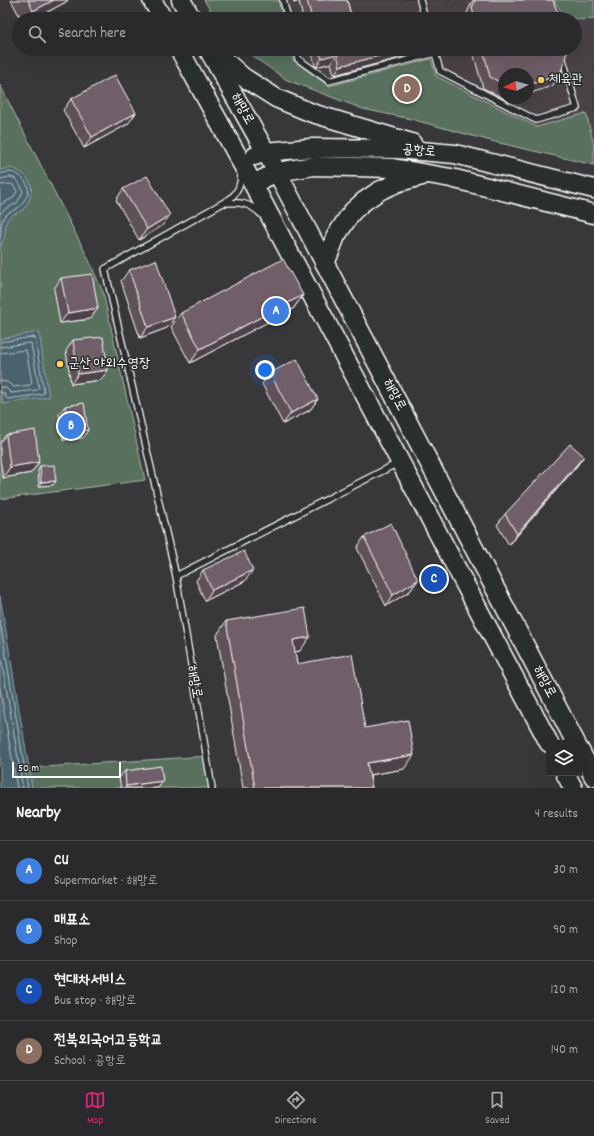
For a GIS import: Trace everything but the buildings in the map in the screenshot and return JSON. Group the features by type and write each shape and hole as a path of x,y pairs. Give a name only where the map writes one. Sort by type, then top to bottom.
{"main road":[{"path":"152,0 159,12"},
{"path":"182,0 188,12"},
{"name":"해망로","path":"183,56 275,225 547,740"},
{"name":"해망로","path":"214,56 277,172 574,740"},
{"path":"218,56 243,77 276,98 312,113 380,134 455,154"},
{"name":"공항로","path":"241,162 265,152 310,148 397,149 455,154 594,189"},
{"name":"공항로","path":"253,184 277,172 314,166 393,168 451,178 594,214"},
{"path":"325,264 336,236 348,216 363,202 379,190 399,182 430,174"},
{"path":"582,755 594,777"},
{"path":"567,776 573,788"}],"lane":[{"path":"283,0 286,12"},
{"path":"420,0 423,12"},
{"path":"298,56 298,58 329,81 416,56"},
{"path":"436,56 440,71 536,120 577,108 562,56"},
{"path":"223,203 236,194 240,188 241,162"},
{"path":"223,203 240,202 253,207 275,225"},
{"name":"해망로","path":"212,788 176,576 105,269 223,203"},
{"path":"176,576 400,462"}],"shaded area":[{"path":"204,0 594,0 594,165 491,141 411,119 363,109 287,80 252,56 582,56 582,12 212,12"}],"green space":[{"path":"204,0 278,0 281,12 212,12"},
{"path":"554,0 594,0 594,19 582,20 582,12 563,12"},
{"path":"252,56 292,56 293,60 329,86 431,59 436,76 537,127 586,113 594,145 594,165 491,141 411,119 363,109 287,80"},
{"name":"군산 야외수영장","path":"0,85 87,256 103,292 145,480 0,499"},
{"path":"207,756 212,788 32,788 29,768"}],"water":[{"path":"11,168 21,172 25,176 31,184 32,189 28,203 24,208 10,216 7,220 3,242 0,247 0,170"},
{"path":"39,332 49,397 3,404 0,384 0,339"},
{"path":"0,596 29,768 32,788 0,788"}],"place":[{"name":"체육관","path":"541,80"},
{"name":"전북외국어고등학교","path":"407,89"},
{"name":"CU","path":"276,311"},
{"name":"군산 야외수영장","path":"60,364"},
{"name":"매표소","path":"71,426"},
{"name":"현대차서비스","path":"434,579"}]}
